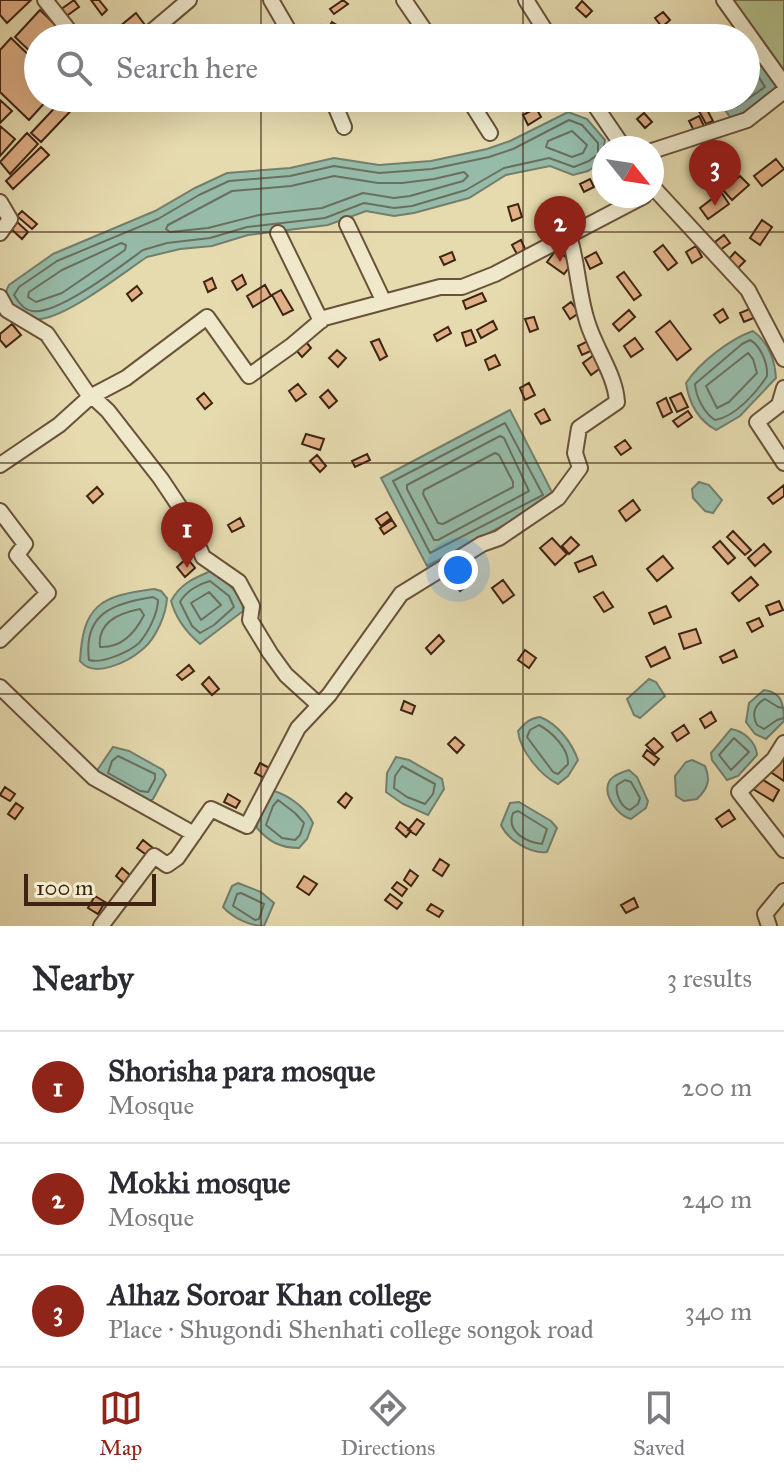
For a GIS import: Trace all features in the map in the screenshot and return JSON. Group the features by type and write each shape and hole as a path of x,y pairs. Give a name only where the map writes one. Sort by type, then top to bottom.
{"street":[{"path":"45,0 64,24"},
{"path":"161,24 189,0"},
{"path":"271,0 285,24"},
{"path":"404,0 420,24"},
{"path":"526,0 541,24"},
{"path":"724,0 741,24"},
{"path":"760,50 784,84"},
{"path":"760,110 784,91"},
{"path":"338,112 344,127"},
{"path":"477,112 490,133"},
{"path":"600,112 616,136"},
{"path":"664,147 747,120 757,112"},
{"path":"0,202 10,219 0,233"},
{"path":"664,203 748,290 784,359"},
{"path":"0,465 59,425 91,396 150,361 203,318 207,317 221,333 249,376 321,321 383,300 440,287 462,287 495,274 619,208"},
{"path":"347,224 383,300"},
{"path":"278,233 321,321"},
{"path":"101,926 154,856 167,865 177,858 211,809 247,826 281,766 298,728 319,705 401,594 482,544 499,538 558,498 580,468 575,453 579,428 617,402 616,384 606,369 587,323 569,236"},
{"path":"0,297 7,310 47,334 91,396 108,411 185,515 203,557 239,582 252,606 250,620 270,653 286,675 319,705"},
{"path":"784,388 779,405 757,422 784,463"},
{"path":"0,511 25,544 17,555 48,593 0,640"},
{"path":"0,687 94,778 194,834"},
{"path":"784,743 774,759 739,792 784,850"},
{"path":"769,926 765,914 784,891"}],"green space":[{"path":"733,0 784,0 784,78 760,41 760,24 749,24"}],"water":[{"path":"760,62 779,89 760,102"},
{"path":"568,112 587,119 602,136 592,136 592,168 588,171 573,175 550,166 506,175 469,198 414,213 394,216 366,211 328,225 248,235 212,246 147,257 75,305 45,318 27,318 6,297 9,285 53,254 155,211 227,173 290,168 334,158 379,165 431,161 510,141"},
{"path":"727,112 744,112 732,120"},
{"path":"753,331 770,352 776,378 740,416 716,430 695,410 686,383 716,352"},
{"path":"510,410 555,498 427,566 381,478"},
{"path":"699,482 709,485 722,500 713,513 705,511 693,498 692,489"},
{"path":"211,571 237,593 243,611 200,644 182,625 171,601 183,586"},
{"path":"154,589 167,598 166,605 156,633 143,649 129,659 102,669 94,669 80,661 85,627 98,607 120,595"},
{"path":"649,679 656,682 665,696 640,718 634,715 627,699"},
{"path":"764,690 778,696 784,715 784,721 766,739 755,734 746,722 749,703"},
{"path":"540,717 564,735 578,760 568,776 558,784 532,762 520,739 518,731 530,720"},
{"path":"731,729 748,738 757,755 738,776 727,780 712,760 711,753"},
{"path":"113,747 129,751 163,770 166,775 153,799 147,803 97,777 98,769"},
{"path":"396,757 409,760 442,779 444,789 428,815 386,792 387,773"},
{"path":"692,760 705,766 707,784 697,799 684,801 676,796 675,776 686,762"},
{"path":"629,770 637,777 648,801 646,808 631,819 616,809 608,792 610,780"},
{"path":"274,791 297,803 313,823 307,839 299,848 276,843 257,828 262,808"},
{"path":"519,802 557,828 547,852 520,845 501,825 510,803"},
{"path":"238,883 261,892 274,903 264,926 242,921 223,907 232,886"}],"building":[{"path":"0,0 31,0 7,23 0,15"},
{"path":"74,0 79,7 65,17 60,10"},
{"path":"91,0 99,0 107,10 102,15"},
{"path":"343,0 348,4 334,14 330,9"},
{"path":"582,1 592,11 586,17 576,8"},
{"path":"40,10 54,24 27,24"},
{"path":"663,12 670,20 660,24 655,18"},
{"path":"136,13 144,24 123,24"},
{"path":"24,27 24,46 15,37"},
{"path":"11,38 24,51 24,112 36,112 29,120 0,92 0,50"},
{"path":"0,100 12,111 0,123"},
{"path":"51,112 70,112 41,142 31,133"},
{"path":"538,112 541,117 528,125 523,115"},
{"path":"700,112 708,112 713,121 706,124"},
{"path":"644,113 652,122 645,128 637,119"},
{"path":"699,116 704,126 694,131 689,121"},
{"path":"0,126 15,139 0,156"},
{"path":"27,133 38,144 10,174 0,162"},
{"path":"41,147 49,155 13,189 6,181"},
{"path":"776,159 784,169 762,186 754,176"},
{"path":"740,176 749,185 732,200 723,190"},
{"path":"590,179 592,188 584,192 580,184"},
{"path":"721,192 729,204 708,219 700,208"},
{"path":"518,204 522,217 512,221 508,207"},
{"path":"22,211 37,224 32,229 17,216"},
{"path":"15,220 28,232 22,239 8,226"},
{"path":"762,220 772,227 760,245 750,238"},
{"path":"559,224 564,234 550,242 544,232"},
{"path":"724,235 730,243 720,250 715,242"},
{"path":"521,240 526,251 518,256 512,245"},
{"path":"663,245 677,263 668,270 654,252"},
{"path":"696,246 702,257 692,263 686,252"},
{"path":"556,250 573,262 564,274 547,262"},
{"path":"452,252 455,260 444,265 440,257"},
{"path":"596,252 602,263 590,269 585,258"},
{"path":"735,252 745,261 737,269 728,260"},
{"path":"624,272 641,295 634,300 617,277"},
{"path":"242,275 246,284 237,290 232,281"},
{"path":"212,278 216,288 208,292 204,282"},
{"path":"265,285 271,296 253,307 247,296"},
{"path":"137,286 142,293 132,301 127,294"},
{"path":"281,290 293,310 283,315 272,295"},
{"path":"482,293 486,301 466,309 463,301"},
{"path":"571,302 579,313 570,319 563,308"},
{"path":"752,308 756,317 744,322 740,313"},
{"path":"723,309 728,318 720,323 714,315"},
{"path":"629,310 635,317 619,331 613,324"},
{"path":"534,317 538,329 530,332 525,319"},
{"path":"493,321 497,329 481,338 477,330"},
{"path":"670,321 691,349 677,360 656,332"},
{"path":"12,324 21,335 6,347 0,340 0,334"},
{"path":"448,327 451,333 437,341 434,335"},
{"path":"471,330 476,342 466,346 462,333"},
{"path":"635,338 643,349 631,357 624,346"},
{"path":"379,339 387,356 380,360 371,342"},
{"path":"590,340 595,349 582,355 578,346"},
{"path":"306,342 311,348 302,357 296,350"},
{"path":"337,350 346,358 338,367 329,358"},
{"path":"495,355 500,365 489,370 485,360"},
{"path":"594,355 602,367 591,375 583,363"},
{"path":"529,383 535,395 525,400 520,388"},
{"path":"298,384 306,394 296,401 289,391"},
{"path":"328,390 337,401 329,408 320,397"},
{"path":"204,393 212,403 205,409 197,399"},
{"path":"681,393 688,407 677,412 670,398"},
{"path":"666,398 672,412 663,417 657,403"},
{"path":"544,409 550,420 541,424 535,414"},
{"path":"688,411 692,417 678,427 673,421"},
{"path":"306,434 324,439 320,450 302,444"},
{"path":"625,440 631,448 621,455 615,447"},
{"path":"367,454 370,460 355,467 352,461"},
{"path":"317,455 326,466 320,472 310,461"},
{"path":"784,485 784,496 773,504 768,498"},
{"path":"97,487 103,494 93,503 87,496"},
{"path":"633,500 640,510 626,521 619,511"},
{"path":"387,512 391,518 381,526 376,519"},
{"path":"240,518 244,526 232,532 228,525"},
{"path":"392,520 396,526 384,534 380,528"},
{"path":"733,531 751,550 745,555 727,537"},
{"path":"571,537 579,545 569,554 562,546"},
{"path":"552,538 567,554 555,565 540,548"},
{"path":"720,541 735,558 728,564 713,547"},
{"path":"764,544 771,552 755,566 748,558"},
{"path":"592,556 596,565 579,572 575,563"},
{"path":"663,556 673,568 657,581 647,569"},
{"path":"187,558 195,568 185,577 177,567"},
{"path":"462,574 469,585 460,591 453,580"},
{"path":"751,577 758,585 739,601 732,593"},
{"path":"503,580 514,595 503,603 492,588"},
{"path":"603,592 613,607 604,612 594,597"},
{"path":"779,601 783,610 770,615 766,606"},
{"path":"666,606 671,617 654,624 649,613"},
{"path":"759,618 763,626 752,632 747,623"},
{"path":"696,629 701,643 684,649 679,634"},
{"path":"439,635 444,641 431,654 426,648"},
{"path":"665,647 670,658 651,667 646,657"},
{"path":"525,650 536,658 529,668 518,660"},
{"path":"734,650 737,657 723,663 720,657"},
{"path":"189,665 194,671 182,680 177,675"},
{"path":"209,677 219,689 212,695 202,684"},
{"path":"404,701 415,706 412,714 401,710"},
{"path":"711,712 716,721 705,728 700,719"},
{"path":"684,725 689,733 677,741 672,733"},
{"path":"455,737 464,745 457,753 448,744"},
{"path":"654,738 663,747 655,754 646,745"},
{"path":"784,748 784,781 769,771"},
{"path":"647,750 659,759 654,765 643,756"},
{"path":"260,763 273,770 268,780 255,773"},
{"path":"760,778 779,790 773,801 753,789"},
{"path":"5,787 15,794 10,801 0,795"},
{"path":"346,793 352,798 345,808 338,802"},
{"path":"228,794 240,801 236,808 224,802"},
{"path":"16,803 23,808 15,819 8,814"},
{"path":"729,810 735,819 722,827 716,819"},
{"path":"417,819 424,824 416,835 408,830"},
{"path":"400,822 411,831 406,837 396,828"},
{"path":"143,840 153,848 148,856 137,848"},
{"path":"440,859 449,865 442,876 433,870"},
{"path":"122,868 131,876 125,884 116,876"},
{"path":"410,870 418,876 411,886 404,880"},
{"path":"304,876 317,884 309,895 297,887"},
{"path":"397,882 407,889 402,896 392,888"},
{"path":"390,894 402,903 397,909 385,900"},
{"path":"95,896 105,902 98,914 88,908"},
{"path":"634,898 638,907 626,913 621,905"},
{"path":"431,904 443,911 439,917 427,910"}],"place":[{"name":"Alhaz Soroar Khan college","path":"715,206"},
{"name":"Mokki mosque","path":"560,262"},
{"name":"Shorisha para mosque","path":"187,568"}]}
